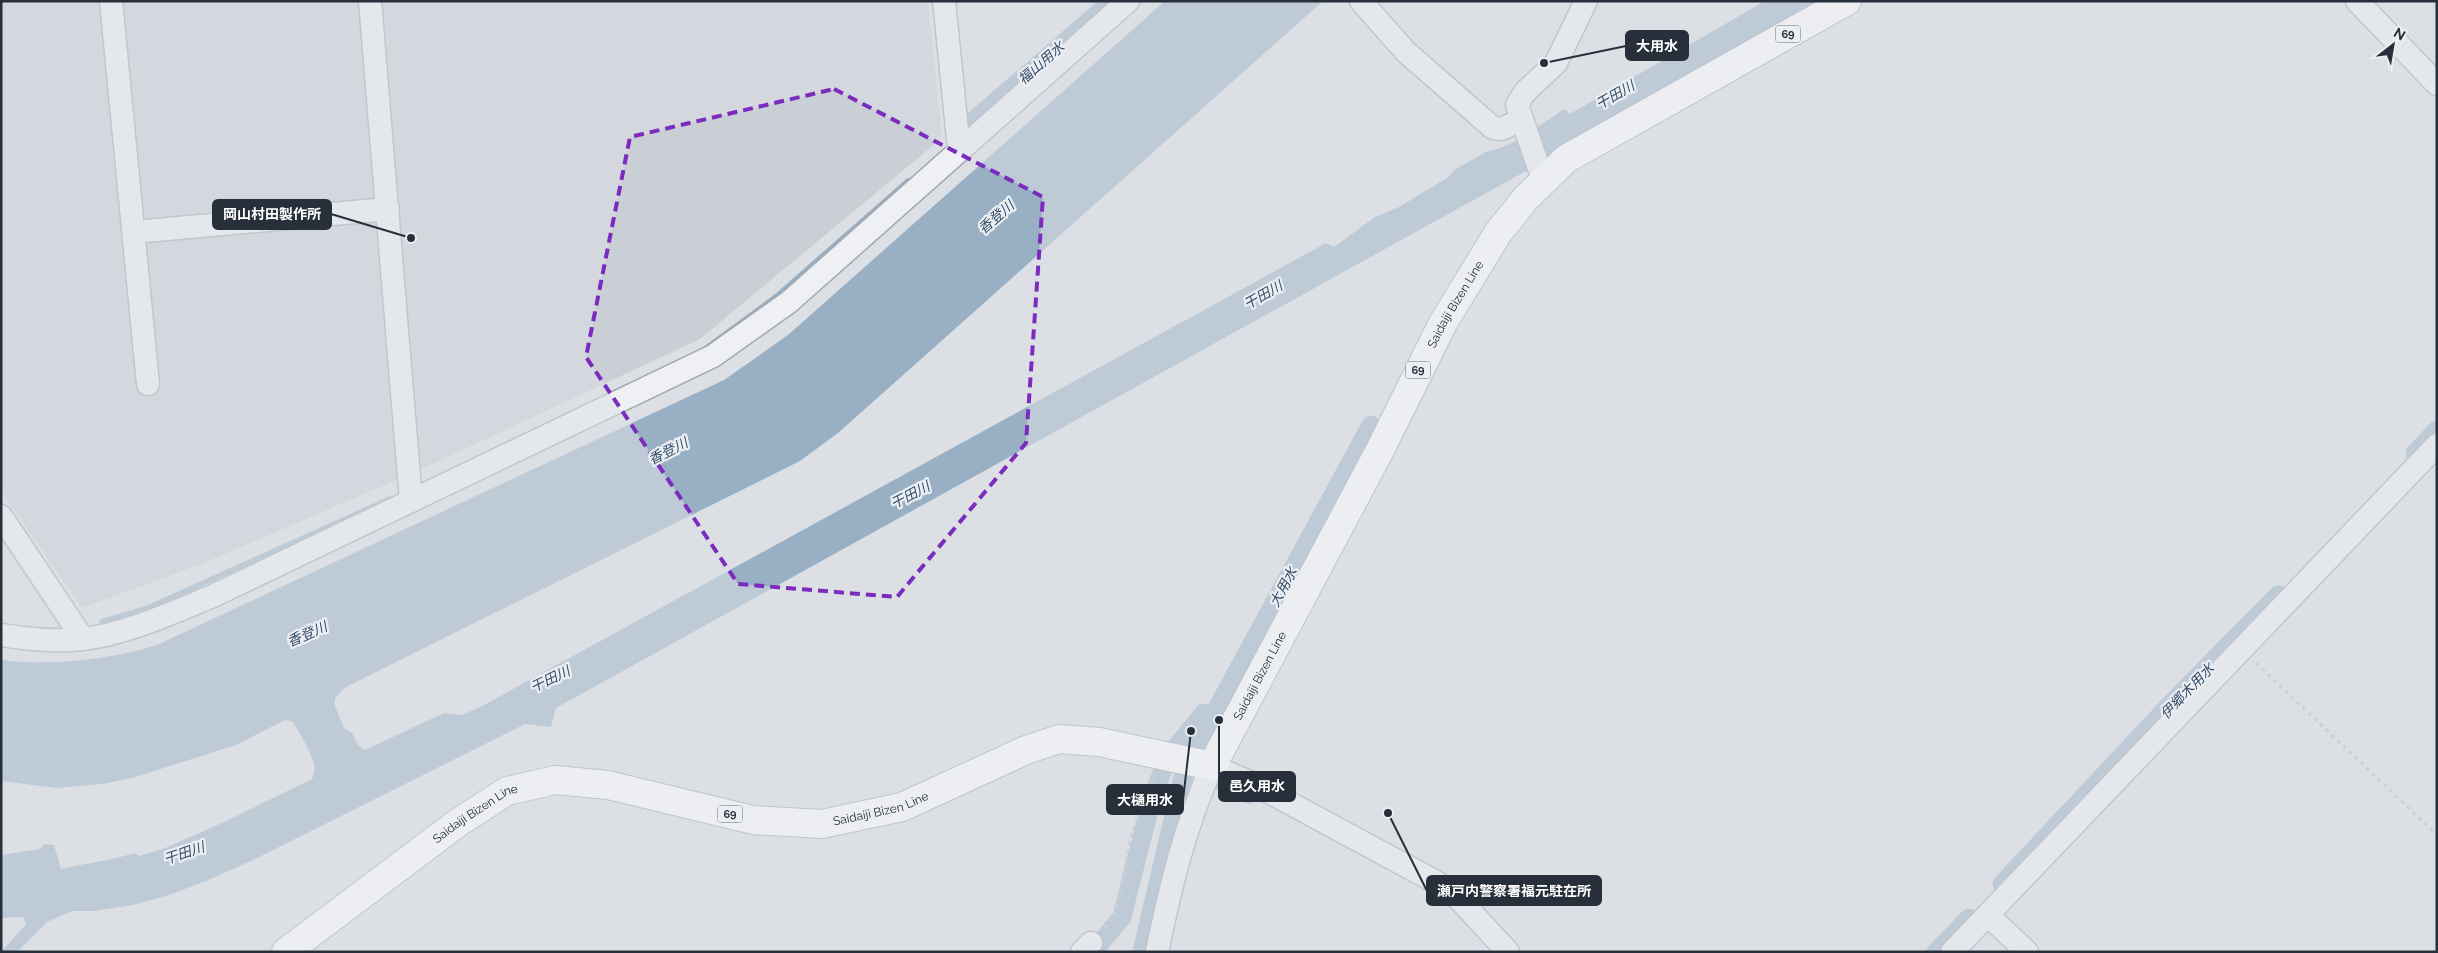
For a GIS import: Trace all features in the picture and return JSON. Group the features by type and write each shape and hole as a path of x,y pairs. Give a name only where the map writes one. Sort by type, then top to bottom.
{"main road":[{"name":"Saidaiji Bizen Line","path":"286,952 459,822 508,791 555,780 608,785 753,820 822,824 902,807 1026,750 1059,739 1099,742 1212,766 1380,450 1443,323 1498,233 1542,173 1847,1"}],"street":[{"path":"111,1 148,384"},
{"path":"370,1 411,501"},
{"path":"944,1 959,149"},
{"path":"1,634 37,640 83,639 144,624 213,596 713,356 789,302 959,149 1128,1"},
{"path":"1361,1 1406,52 1493,128 1502,129 1523,123"},
{"path":"1542,173 1517,105 1526,92 1556,63 1586,1"},
{"path":"2357,1 2437,84"},
{"path":"134,232 388,209"},
{"path":"1952,952 2437,445"},
{"path":"1,516 83,639"},
{"path":"1157,952 1181,844 1195,804 1212,766 1254,784 1436,882 1459,899 1508,952"},
{"path":"1988,915 2027,952"}],"path":[{"path":"2241,649 2437,835"},
{"path":"1087,948 1115,914 1132,832 1162,756"}],"highlighted area":[{"path":"834,89 1043,197 1026,443 897,597 738,584 586,357 630,137"}],"shaded area":[{"path":"1,1 928,1 942,138 700,339 422,469 204,563 82,608 1,491"}],"water":[{"path":"1165,1 1323,1 838,433 800,461 344,688 335,699 335,706 344,728 352,733 358,745 365,750 444,713 462,715 484,705 1326,243 1334,247 1375,217 1399,207 1450,176 1454,170 1488,151 1515,141 1564,109 1570,114 1765,1 1833,1 556,708 551,727 525,724 253,860 206,881 166,896 133,905 95,911 72,911 47,922 17,952 1,952 26,924 23,917 1,918 1,855 41,849 44,844 54,845 61,869 134,853 139,856 163,849 222,823 312,779 315,767 311,754 294,724 292,721 285,720 236,745 132,778 102,784 57,788 1,781 1,660 60,662 120,655 157,645 724,380 788,335"}],"waterway":[{"name":"福山用水","path":"970,124 1103,9"},
{"path":"701,352 777,296 908,181"},
{"name":"大用水","path":"1195,749 1371,425"},
{"name":"伊郷木用水","path":"2415,453 2437,430"},
{"path":"102,622 148,608 390,499"},
{"name":"伊郷木用水","path":"2002,884 2166,709 2278,595"},
{"path":"1173,751 1204,713"},
{"path":"1097,947 1122,917 1151,802 1164,767"},
{"name":"大用水","path":"1142,952 1184,773"},
{"path":"1219,780 1249,794"},
{"name":"伊郷木用水","path":"1936,952 1969,918"}],"place":[{"name":"大用水","path":"1544,63"},
{"name":"岡山村田製作所","path":"411,238"},
{"name":"邑久用水","path":"1219,720"},
{"name":"大樋用水","path":"1191,731"},
{"name":"瀬戸内警察署福元駐在所","path":"1388,813"}],"water label":[{"name":"干田川","path":"1615,95"},
{"name":"香登川","path":"996,217"},
{"name":"干田川","path":"1263,295"},
{"name":"香登川","path":"668,451"},
{"name":"干田川","path":"910,495"},
{"name":"香登川","path":"307,634"},
{"name":"干田川","path":"550,679"},
{"name":"干田川","path":"184,853"}]}
